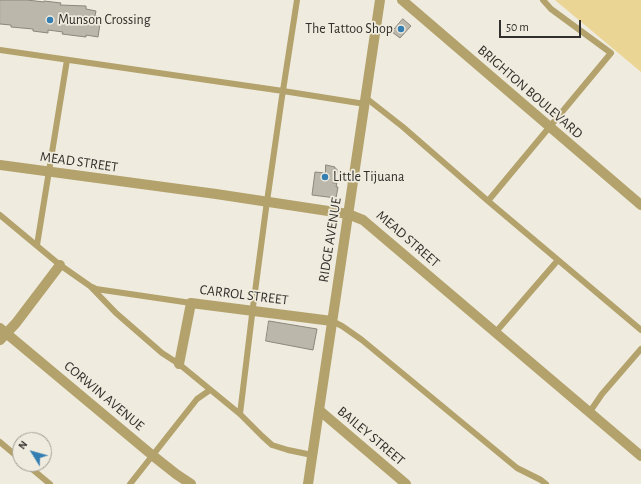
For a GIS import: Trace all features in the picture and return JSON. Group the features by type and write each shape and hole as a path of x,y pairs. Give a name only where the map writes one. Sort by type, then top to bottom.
{"street":[{"name":"RIDGE AVENUE","path":"308,484 380,0"},
{"name":"BRIGHTON BOULEVARD","path":"402,0 641,205"},
{"name":"MEAD STREET","path":"0,165 216,194 348,214 363,220 641,456"},
{"path":"2,334 60,264"},
{"name":"CARROL STREET","path":"179,364 192,303 332,321"},
{"name":"CORWIN AVENUE","path":"2,334 152,455 191,484"},
{"name":"BAILEY STREET","path":"319,410 406,484"}],"lane":[{"path":"240,414 283,91 297,0"},
{"path":"488,201 611,53 551,9 543,0"},
{"path":"0,50 283,91 365,101 403,127 641,330"},
{"path":"37,245 67,60"},
{"path":"0,215 60,264 96,289 192,303"},
{"path":"495,333 558,260"},
{"path":"90,286 116,313 162,353 179,364 240,414 272,445 312,455"},
{"path":"332,321 362,340 517,468 546,484"},
{"path":"589,412 602,394 641,349"},
{"path":"130,484 197,399 210,390"},
{"path":"0,442 12,452"},
{"path":"36,472 50,484"}],"shaded area":[{"path":"555,0 641,0 641,72"}],"building":[{"name":"Munson Crossing","path":"0,0 44,1 61,3 60,5 86,6 86,9 96,11 95,16 101,17 98,37 62,34 63,32 48,30 48,33 0,24"},
{"name":"The Tattoo Shop","path":"403,19 411,26 400,38 392,32"},
{"name":"Little Tijuana","path":"326,165 337,169 336,182 333,182 337,183 336,187 338,187 336,198 312,195 315,172 325,173"},
{"path":"269,321 317,329 313,350 266,341"}],"place":[{"name":"Munson Crossing","path":"50,20"},
{"name":"The Tattoo Shop","path":"401,29"},
{"name":"Little Tijuana","path":"325,177"}]}
